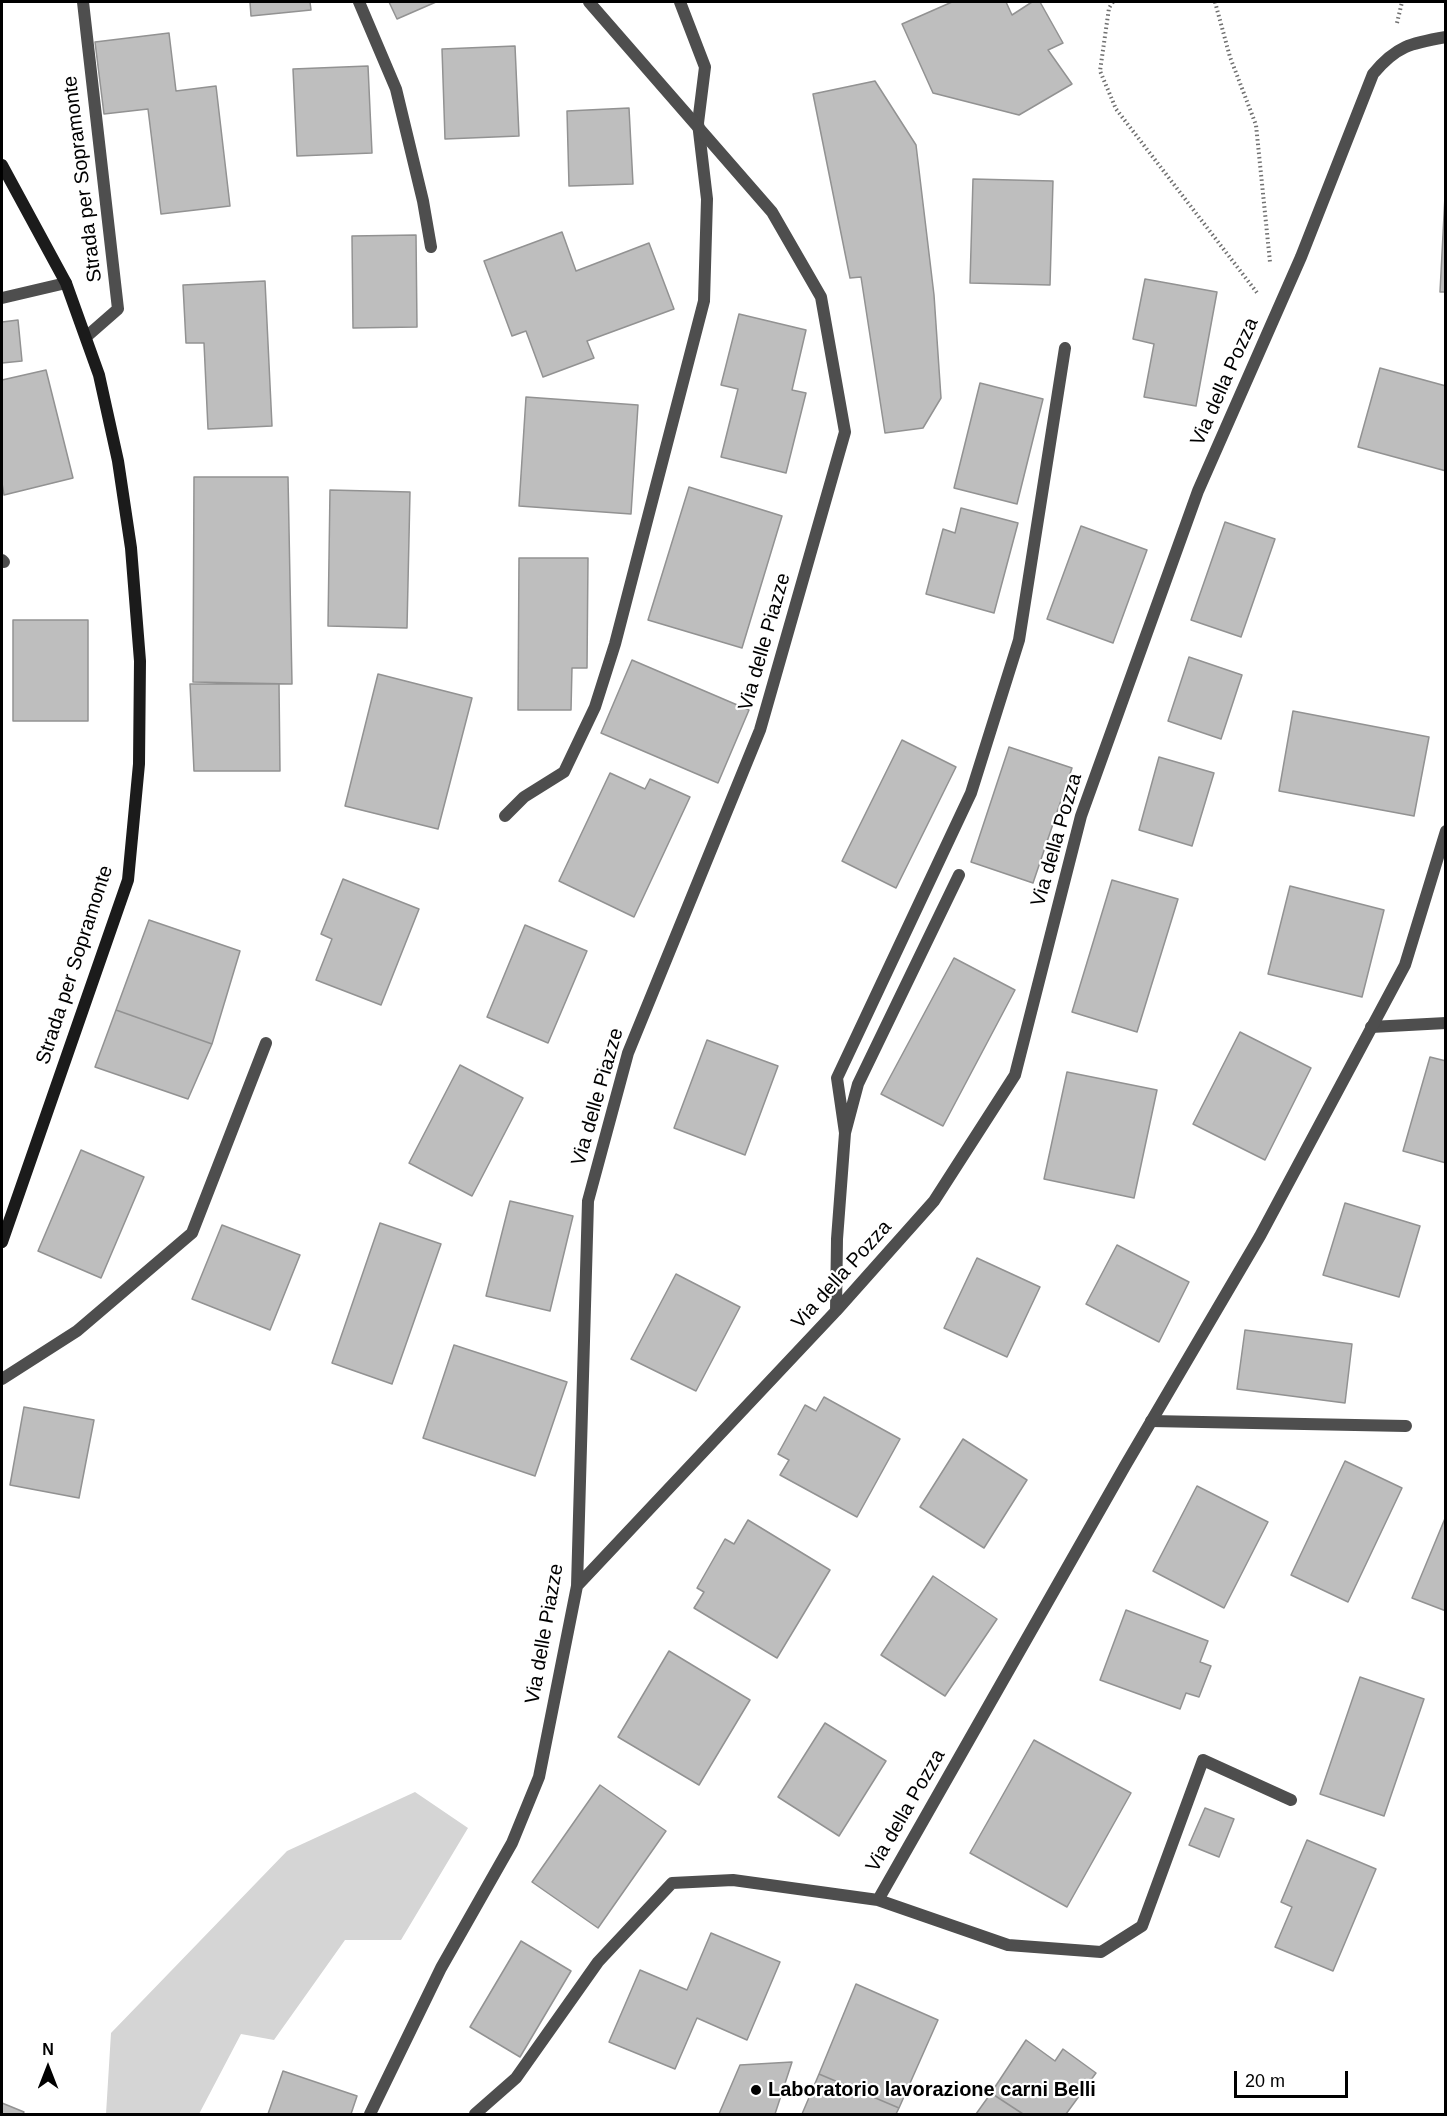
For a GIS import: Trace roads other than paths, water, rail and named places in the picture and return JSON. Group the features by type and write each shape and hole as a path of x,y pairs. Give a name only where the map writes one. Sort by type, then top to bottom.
{"main road":[{"name":"Strada per Sopramonte","path":"2,165 66,283 102,385 118,461 131,548 140,661 137,787 128,880 2,1242"}],"street":[{"name":"Strada per Sopramonte","path":"82,2 118,309 86,337"},
{"path":"358,2 396,89 423,201 431,248"},
{"name":"Via delle Piazze","path":"370,2115 441,1968 512,1843 539,1777 577,1586 588,1201 628,1053 760,730 845,432 820,297 772,212 698,123 589,2"},
{"path":"505,816 524,797 564,772 595,707 615,644 704,301 707,199 698,123 705,67 680,2"},
{"name":"Via della Pozza","path":"577,1586 836,1311 934,1201 1015,1075 1081,816 1198,491 1275,316 1373,74 1388,56 1412,43 1446,37"},
{"path":"2,298 66,283"},
{"path":"845,1133 837,1078 971,793 1018,640 1065,348"},
{"name":"Via della Pozza","path":"475,2115 516,2078 597,1962 672,1883 733,1880 878,1900 1151,1421 1260,1236 1405,965 1446,831"},
{"path":"836,1311 837,1239 845,1133 858,1083 958,875"},
{"path":"1371,1027 1446,1023"},
{"path":"2,1379 77,1331 192,1233 266,1043"},
{"path":"1151,1421 1406,1426"},
{"path":"878,1900 1008,1945 1101,1952 1142,1926 1203,1760 1291,1800"}],"place":[{"name":"Laboratorio lavorazione carni Belli","path":"756,2090"}]}
